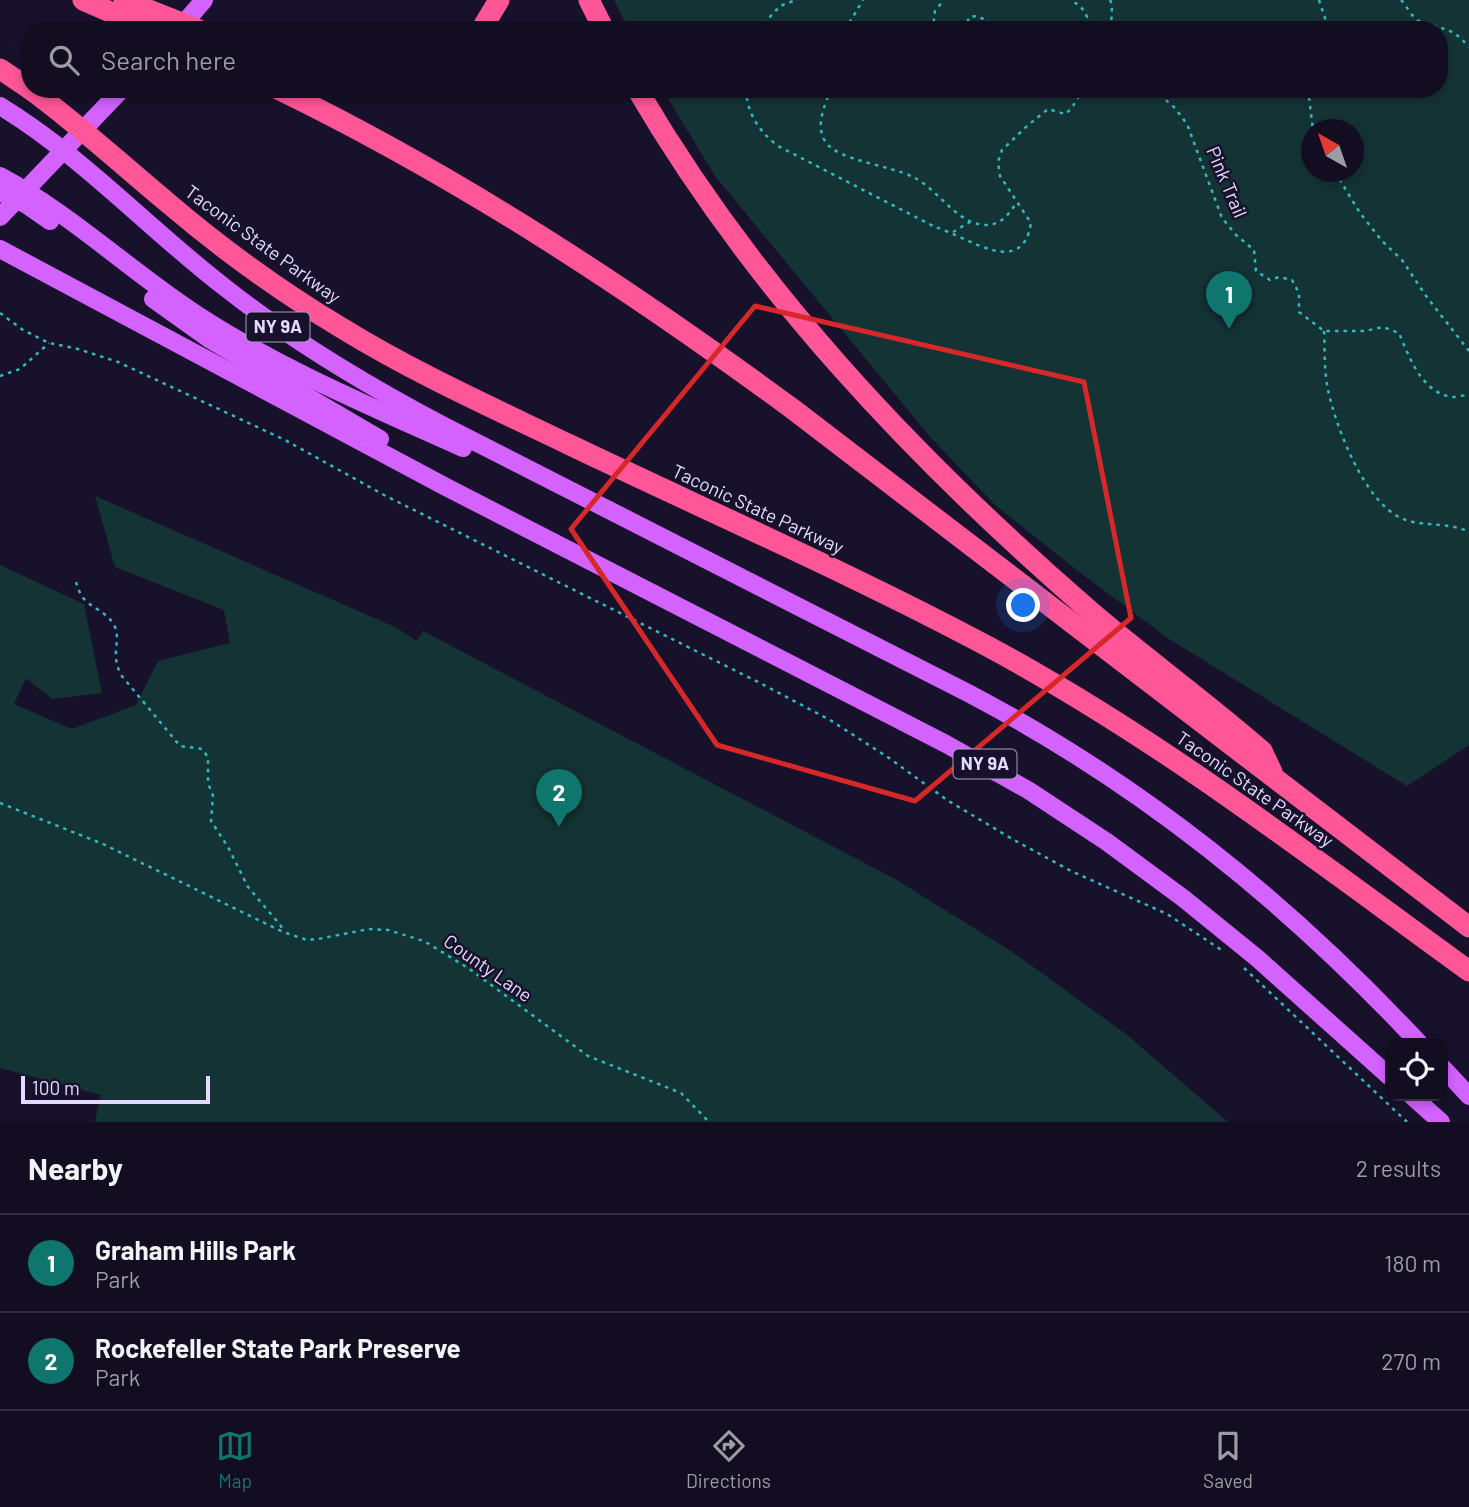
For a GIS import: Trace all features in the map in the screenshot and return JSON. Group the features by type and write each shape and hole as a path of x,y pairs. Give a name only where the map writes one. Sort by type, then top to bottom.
{"highway":[{"path":"83,0 123,5 172,21"},
{"path":"486,21 499,0"},
{"path":"589,0 600,21"},
{"path":"123,5 142,21"},
{"name":"Taconic State Parkway","path":"0,69 21,83"},
{"name":"Taconic State Parkway","path":"41,98 232,254 336,325 465,395 907,605 1036,673 1203,778 1469,971"},
{"name":"Taconic State Parkway","path":"295,98 387,146 487,204 605,277 691,336 813,425 1469,927"},
{"path":"642,98 675,152 732,235 785,305 848,378 954,487 1046,572 1143,656 1262,751 1276,780"}],"main road":[{"path":"186,21 204,0"},
{"path":"0,217 14,194 43,172 114,98"},
{"name":"NY 9A","path":"0,106 74,160 223,286 300,342 401,403 1009,715 1089,761 1166,815 1268,897 1337,959 1414,1038"},
{"path":"0,176 14,194 209,339 400,450 529,530"},
{"path":"14,194 164,293 278,362 466,449 590,499"},
{"name":"NY 9A","path":"0,249 529,530 990,767 1145,869 1201,912 1385,1073"},
{"path":"1448,1073 1469,1096"},
{"path":"1418,1101 1441,1122"}],"path":[{"path":"766,21 780,6 796,0"},
{"path":"850,21 863,0"},
{"path":"934,21 935,11 944,0"},
{"path":"1070,0 1083,7 1087,16 1085,21"},
{"path":"1110,0 1111,21"},
{"path":"1320,0 1325,21"},
{"path":"1401,0 1416,20 1420,21"},
{"path":"968,21 969,17 977,16 987,21"},
{"path":"1448,28 1460,36 1469,47"},
{"path":"746,98 761,133 778,146 935,227 1003,253 1017,249 1029,238 1031,223 1000,176 998,162 1002,150 1048,110 1065,114 1078,98"},
{"path":"828,98 820,127 823,139 830,149 856,160 870,161 911,176 932,189 970,222 994,225 1004,219 1017,201"},
{"name":"Pink Trail","path":"1163,98 1187,124 1222,218 1236,235 1254,250 1256,271 1270,280 1279,277 1292,281 1299,293 1299,312 1324,331"},
{"path":"1309,98 1311,119"},
{"path":"1341,182 1360,213 1402,260 1469,351"},
{"path":"953,232 970,222"},
{"path":"0,313 23,330 49,342 118,362 285,440 384,495 760,683 830,720 947,800 1014,840 1071,871 1167,914 1230,956"},
{"path":"1469,395 1451,397 1428,386 1411,362 1399,333 1383,327 1365,331 1324,331 1326,379 1330,399 1344,438 1369,490 1391,512 1404,519 1430,525 1445,524 1469,532"},
{"path":"0,376 20,369 49,342"},
{"path":"76,582 85,601 106,615 114,625 115,664 121,676 180,746 202,750 208,757 208,783 213,796 211,821 228,847 248,887 281,926 283,932"},
{"name":"County Lane","path":"0,803 103,844 283,932 307,940 369,929 388,930 424,941 468,968 588,1056 681,1093 709,1122"},
{"path":"1240,965 1407,1122"}],"highlighted area":[{"path":"755,306 1084,382 1131,618 915,801 717,745 571,529"}],"green space":[{"path":"614,0 1469,0 1469,745 1407,786 1169,639 996,506 931,438 715,176 667,98 1448,98 1448,21 624,21"},
{"path":"95,496 395,627 417,641 423,631 895,879 1011,951 1126,1034 1228,1122 95,1122 101,1095 0,1068 0,565 84,604 102,693 52,699 26,678 14,704 72,729 136,705 158,661 230,643 224,610 115,567"}],"place":[{"name":"Graham Hills Park","path":"1229,329"},
{"name":"Rockefeller State Park Preserve","path":"559,827"}]}
